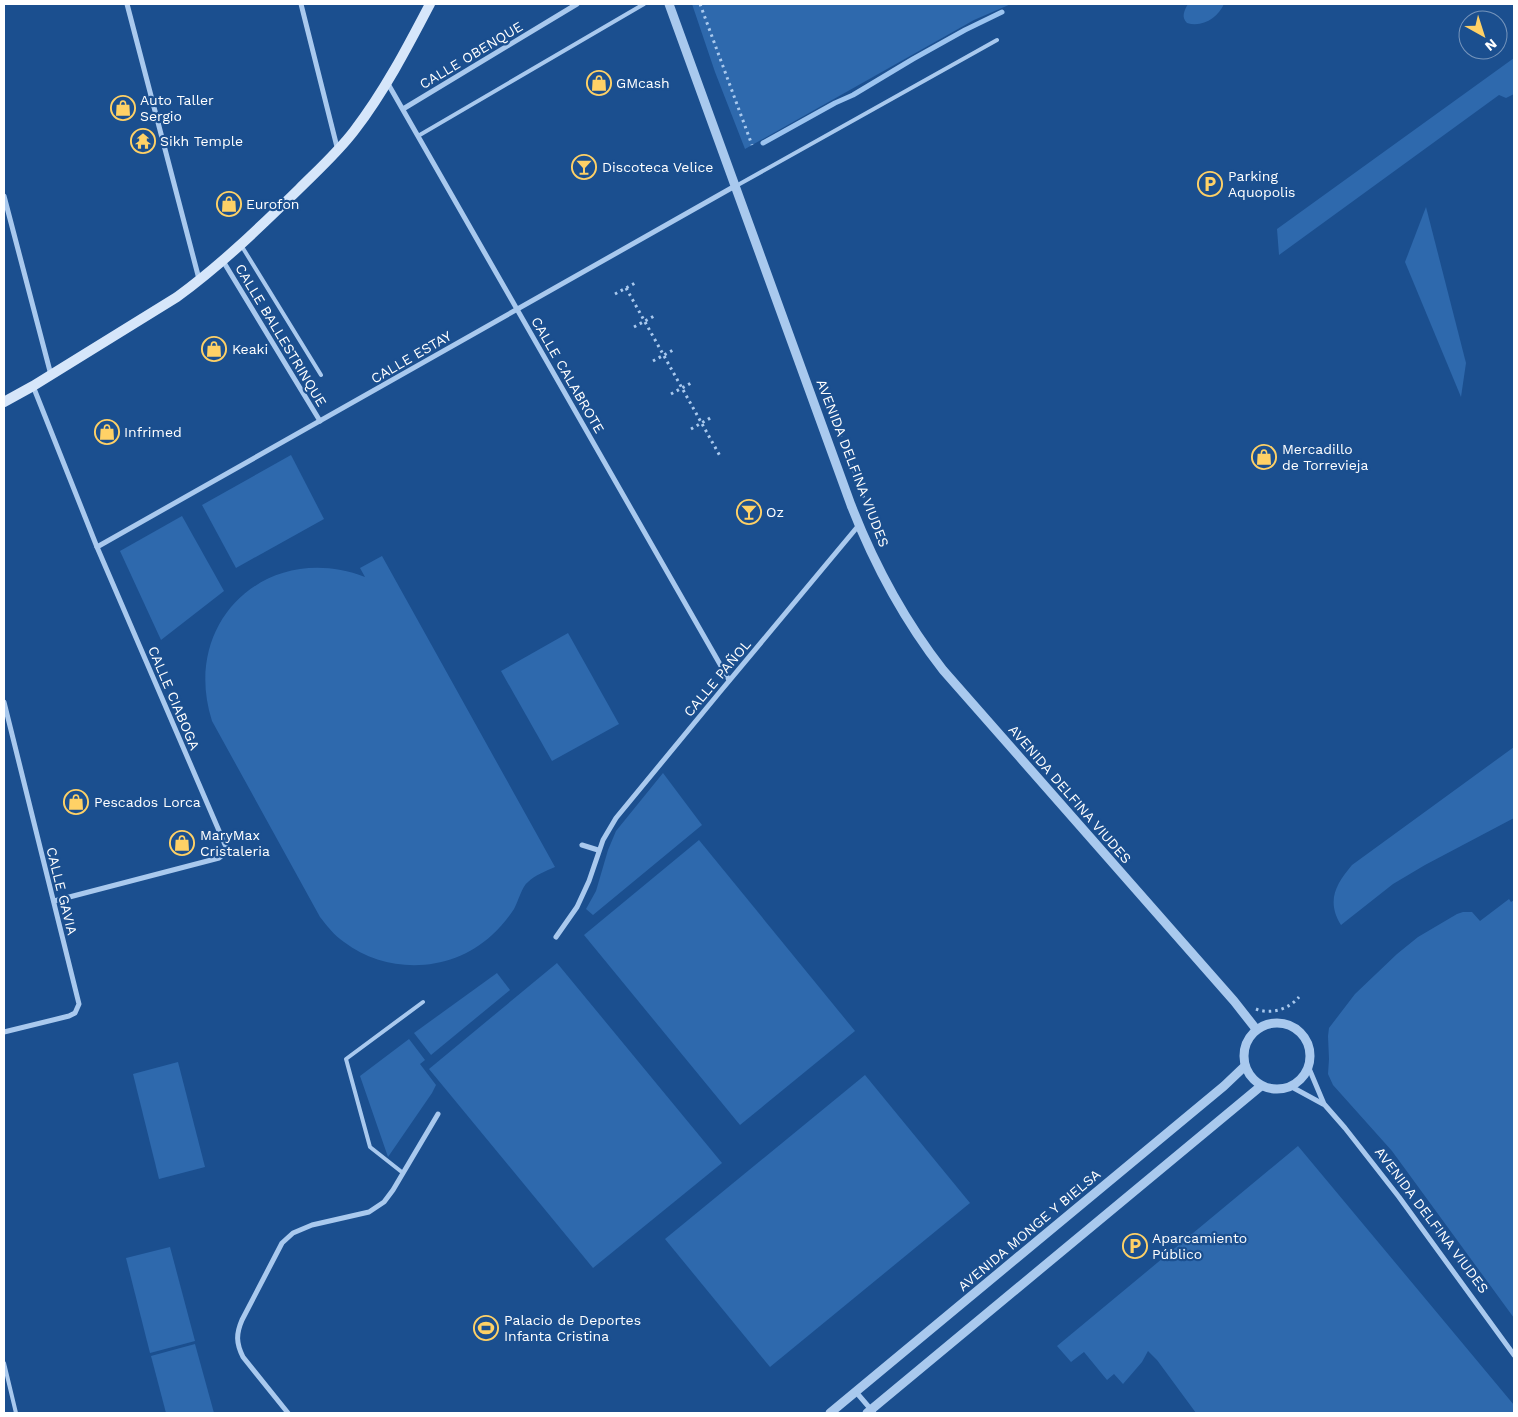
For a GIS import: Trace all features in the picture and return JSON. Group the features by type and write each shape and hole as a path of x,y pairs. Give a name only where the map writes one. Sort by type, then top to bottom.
{"main road":[{"path":"4,402 161,308 200,281 223,261 338,151 359,125 387,82 430,4"}],"street":[{"path":"127,4 200,281"},
{"path":"301,4 338,151"},
{"name":"CALLE OBENQUE","path":"403,109 577,4"},
{"name":"AVENIDA DELFINA VIUDES","path":"669,4 841,480 859,525 897,603 922,643 949,677 1256,1029"},
{"name":"CALLE CALABROTE","path":"387,82 729,680"},
{"name":"CALLE ESTAY","path":"97,547 736,186"},
{"path":"4,196 51,375"},
{"name":"CALLE BALLESTRINQUE","path":"223,261 320,421"},
{"name":"CALLE CIABOGA","path":"32,386 97,547 226,850 218,858 54,901"},
{"name":"CALLE PAÑOL","path":"556,937 584,894 598,850 616,818 859,525"},
{"name":"CALLE GAVIA","path":"4,702 78,1001 75,1013 70,1016 4,1032"},
{"path":"582,845 598,850"},
{"path":"1285,1023 1303,1034 1310,1050 1310,1058 1302,1078 1290,1086 1275,1089 1261,1086 1248,1074 1243,1060 1244,1046 1256,1029 1265,1024 1285,1023"},
{"name":"AVENIDA MONGE Y BIELSA","path":"830,1413 1224,1086 1245,1066"},
{"name":"AVENIDA DELFINA VIUDES","path":"1308,1066 1324,1104 1399,1197 1514,1355"},
{"path":"856,1392 871,1412 1261,1086"},
{"name":"AVENIDA DELFINA VIUDES","path":"1290,1086 1324,1104"},
{"path":"288,1413 243,1357 239,1349 236,1340 237,1330 242,1320 287,1237 300,1229 368,1212 384,1202 403,1174 438,1114"}],"lane":[{"path":"418,136 644,4"},
{"path":"736,186 997,40"},
{"path":"240,245 321,375"},
{"path":"403,1174 370,1147 346,1058 423,1002"},
{"path":"4,1363 16,1413"}],"path":[{"path":"700,4 752,145"},
{"path":"615,294 637,282"},
{"path":"626,288 720,456"},
{"path":"634,327 656,315"},
{"path":"653,361 675,349"},
{"path":"671,394 693,382"},
{"path":"828,402 874,526"},
{"path":"691,429 712,417"},
{"path":"1253,1006 1257,1010 1267,1012 1284,1009 1294,1003 1299,997"}],"shaded area":[{"path":"692,4 1011,4 974,20 745,149 715,72"},
{"path":"1188,4 1224,4 1214,17 1204,23 1193,24 1187,23 1184,18 1184,12"},
{"path":"1514,58 1514,94 1506,98 1499,95 1279,255 1277,229"},
{"path":"1426,207 1466,363 1461,397 1405,262"},
{"path":"291,455 324,519 236,568 202,505"},
{"path":"182,516 224,591 161,640 120,551"},
{"path":"382,556 555,867 537,875 526,884 514,909 492,935 476,948 458,957 439,963 399,964 380,960 361,953 344,942 328,927 320,917 212,721 205,685 209,651 221,622 240,598 266,580 296,570 329,568 365,577 360,568"},
{"path":"568,633 619,724 552,761 501,671"},
{"path":"1514,747 1514,818 1393,884 1341,925 1334,908 1335,893 1341,879 1352,865"},
{"path":"663,773 702,825 593,915 586,909 596,891 608,850 616,831"},
{"path":"699,840 855,1031 740,1125 584,935"},
{"path":"1509,899 1511,902 1514,900 1514,1318 1392,1151 1333,1085 1328,1074 1329,1028 1355,994 1418,937 1463,912 1472,912 1480,921"},
{"path":"557,963 722,1163 593,1268 429,1069"},
{"path":"497,973 510,990 431,1055 414,1033"},
{"path":"409,1039 425,1060 420,1064 436,1085 388,1157 360,1076"},
{"path":"178,1062 205,1167 159,1179 133,1074"},
{"path":"865,1075 970,1203 770,1367 665,1239"},
{"path":"1298,1146 1514,1405 1514,1413 1196,1413 1157,1360 1148,1351 1142,1362 1123,1384 1114,1374 1107,1380 1084,1352 1071,1362 1057,1346"},
{"path":"170,1247 195,1341 150,1353 126,1258"},
{"path":"195,1344 214,1413 166,1413 151,1356"}],"waterway":[{"path":"763,143 853,95 965,30 1002,12"}],"place":[{"name":"GMcash","path":"599,83"},
{"name":"Auto Taller Sergio","path":"123,108"},
{"name":"Sikh Temple","path":"143,141"},
{"name":"Discoteca Velice","path":"584,167"},
{"name":"Parking Aquopolis","path":"1210,184"},
{"name":"Eurofon","path":"229,204"},
{"name":"Keaki","path":"214,349"},
{"name":"Infrimed","path":"107,432"},
{"name":"Mercadillo de Torrevieja","path":"1264,457"},
{"name":"Oz","path":"749,512"},
{"name":"Pescados Lorca","path":"76,802"},
{"name":"MaryMax Cristaleria","path":"182,843"},
{"name":"Aparcamiento Público","path":"1135,1246"},
{"name":"Palacio de Deportes Infanta Cristina","path":"486,1328"}]}
